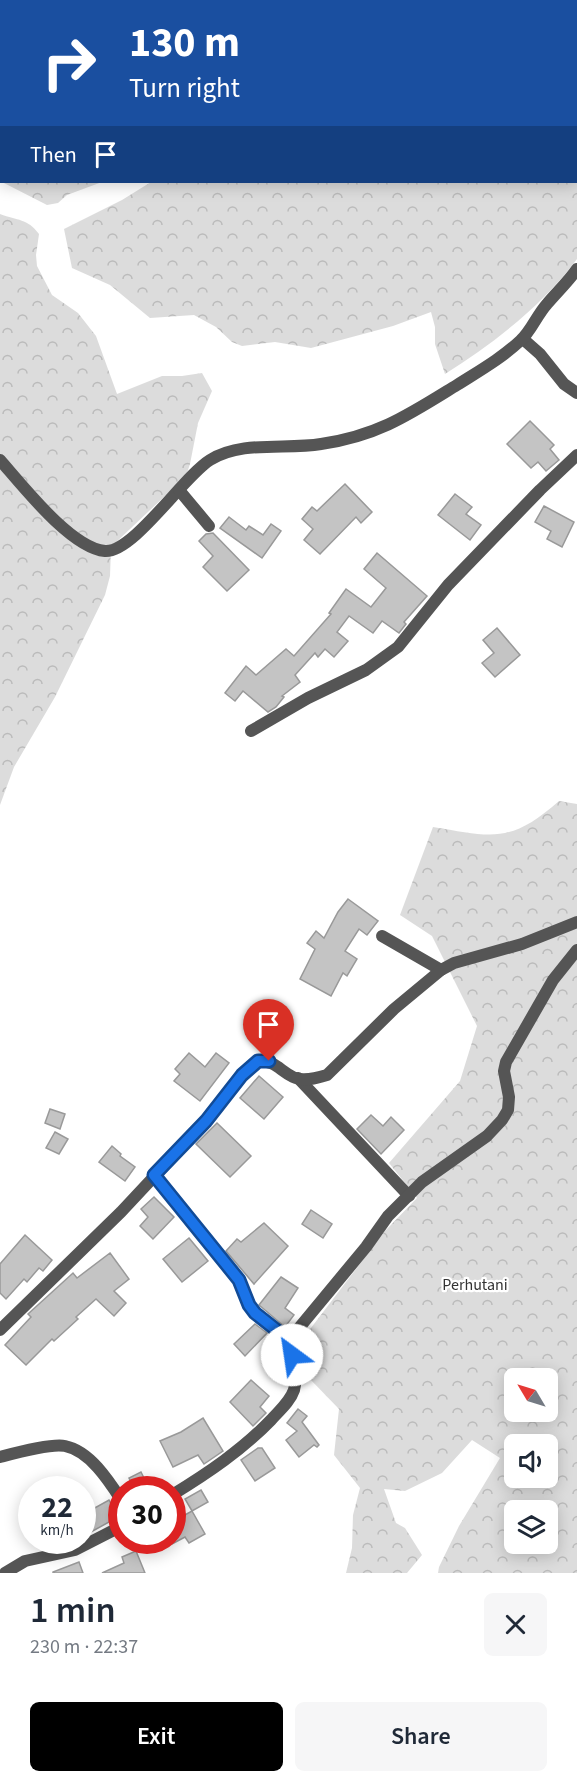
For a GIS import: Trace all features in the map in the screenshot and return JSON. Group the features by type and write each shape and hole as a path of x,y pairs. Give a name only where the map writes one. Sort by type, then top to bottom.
{"street":[{"path":"0,460 57,522 86,545 103,551 116,550 138,532 209,460 229,452 257,447 297,448 353,438 381,429 413,413 485,367 523,339 547,304 577,269"},
{"path":"523,339 540,354 564,384 577,393"},
{"path":"251,731 308,698 366,670 398,646 448,585 577,455"},
{"path":"179,490 209,526"},
{"path":"298,1078 314,1079 327,1075 394,1009 441,970 454,963 522,944 577,922"},
{"path":"382,936 441,970"},
{"path":"289,1340 352,1265 388,1216 422,1182 487,1136 502,1120 508,1110 509,1097 504,1071 506,1062 553,980 577,950"},
{"path":"0,1330 85,1249 206,1121 242,1075 258,1061 269,1061 298,1078 409,1196"},
{"path":"154,1175 239,1280 249,1305 255,1313 289,1340 294,1369 294,1389 285,1406 252,1440 186,1487"},
{"path":"0,1457 64,1445 83,1455 95,1465 108,1482"},
{"path":"5,1573 25,1561 75,1550 108,1533"}],"green space":[{"path":"4,183 99,183 67,195 58,203 47,205"},
{"path":"149,183 577,183 577,259 533,308 481,350 445,374 435,344 435,327 431,312 393,326 311,348 275,342 242,346 232,342 216,327 194,315 150,318 110,285 72,268 64,229 122,200"},
{"path":"0,214 26,222 39,234 37,266 52,295 78,313 96,336 117,394 162,376 202,373 212,391 198,423 186,476 111,547 110,576 105,595 55,697 14,767 0,805"},
{"name":"Perhutani","path":"559,801 577,804 577,1573 438,1573 459,1526 500,1458 472,1440 442,1473 405,1491 384,1489 396,1523 405,1528 422,1555 407,1573 346,1573 352,1548 353,1515 360,1488 334,1455 339,1409 308,1377 301,1341 385,1231 417,1198 389,1163 460,1081 477,1026 432,936 400,915 433,827 486,835 513,831 527,825"}],"building":[{"path":"530,421 554,445 550,449 559,460 546,471 538,462 531,468 507,444"},
{"path":"345,484 372,512 361,523 356,517 320,554 304,540 313,529 302,519 312,507 317,511"},
{"path":"455,494 472,507 466,514 481,525 470,540 438,515"},
{"path":"544,506 574,522 562,547 547,539 551,531 535,522"},
{"path":"229,517 246,530 249,526 263,535 271,524 281,531 262,558 220,528"},
{"path":"213,533 249,570 227,591 203,567 213,556 199,541 206,534"},
{"path":"377,553 427,596 404,622 406,624 399,633 382,621 373,633 349,616 337,632 348,641 334,657 325,649 318,657 315,653 295,675 300,682 282,696 284,697 276,707 268,712 243,691 235,701 225,693 246,666 256,675 286,649 294,656 331,614 329,613 346,589 371,607 386,588 364,569"},
{"path":"497,628 520,655 495,677 482,663 494,653 483,640"},
{"path":"348,899 378,921 367,935 359,929 345,951 357,959 347,976 343,973 331,996 300,979 315,949 307,943 316,931 324,938"},
{"path":"189,1053 205,1067 216,1053 229,1063 200,1101 174,1081 180,1074 175,1069"},
{"path":"259,1076 283,1097 264,1119 240,1098"},
{"path":"50,1109 65,1114 60,1129 45,1123"},
{"path":"371,1115 383,1126 391,1117 404,1130 381,1154 357,1129"},
{"path":"217,1123 251,1156 230,1177 196,1144"},
{"path":"55,1132 68,1139 59,1154 46,1148"},
{"path":"112,1146 121,1154 120,1156 135,1167 125,1181 99,1162"},
{"path":"154,1197 174,1217 153,1239 140,1226 148,1217 141,1209"},
{"path":"311,1210 332,1224 323,1238 302,1224"},
{"path":"264,1223 288,1246 254,1284 226,1251 237,1239 241,1242"},
{"path":"25,1235 52,1260 43,1271 39,1268 27,1282 24,1279 6,1299 0,1293 0,1264"},
{"path":"189,1238 208,1261 182,1282 163,1259"},
{"path":"110,1253 129,1279 114,1291 126,1303 114,1316 96,1299 76,1317 78,1319 54,1341 52,1339 26,1365 5,1345 31,1317 28,1314 73,1273 77,1278"},
{"path":"281,1277 298,1288 285,1308 294,1315 285,1327 259,1305"},
{"path":"255,1324 267,1333 245,1356 234,1344"},
{"path":"251,1380 269,1396 260,1407 266,1413 253,1426 230,1402"},
{"path":"298,1409 307,1416 302,1422 319,1445 317,1447 314,1445 299,1457 286,1440 297,1431 287,1423"},
{"path":"203,1418 223,1451 204,1464 198,1455 173,1467 160,1441 181,1432"},
{"path":"258,1448 262,1448 275,1468 255,1481 241,1460"},
{"path":"201,1490 208,1502 192,1511 186,1498"},
{"path":"108,1501 108,1523 96,1529 96,1507"},
{"path":"192,1511 205,1534 189,1543 186,1538 186,1514"},
{"path":"137,1554 145,1573 102,1573 124,1563 122,1557"},
{"path":"79,1562 83,1573 53,1573 53,1572"}],"route":[{"path":"269,1061 258,1061 242,1075 206,1121 154,1175 239,1280 249,1305 255,1313 289,1340 292,1355"}]}
